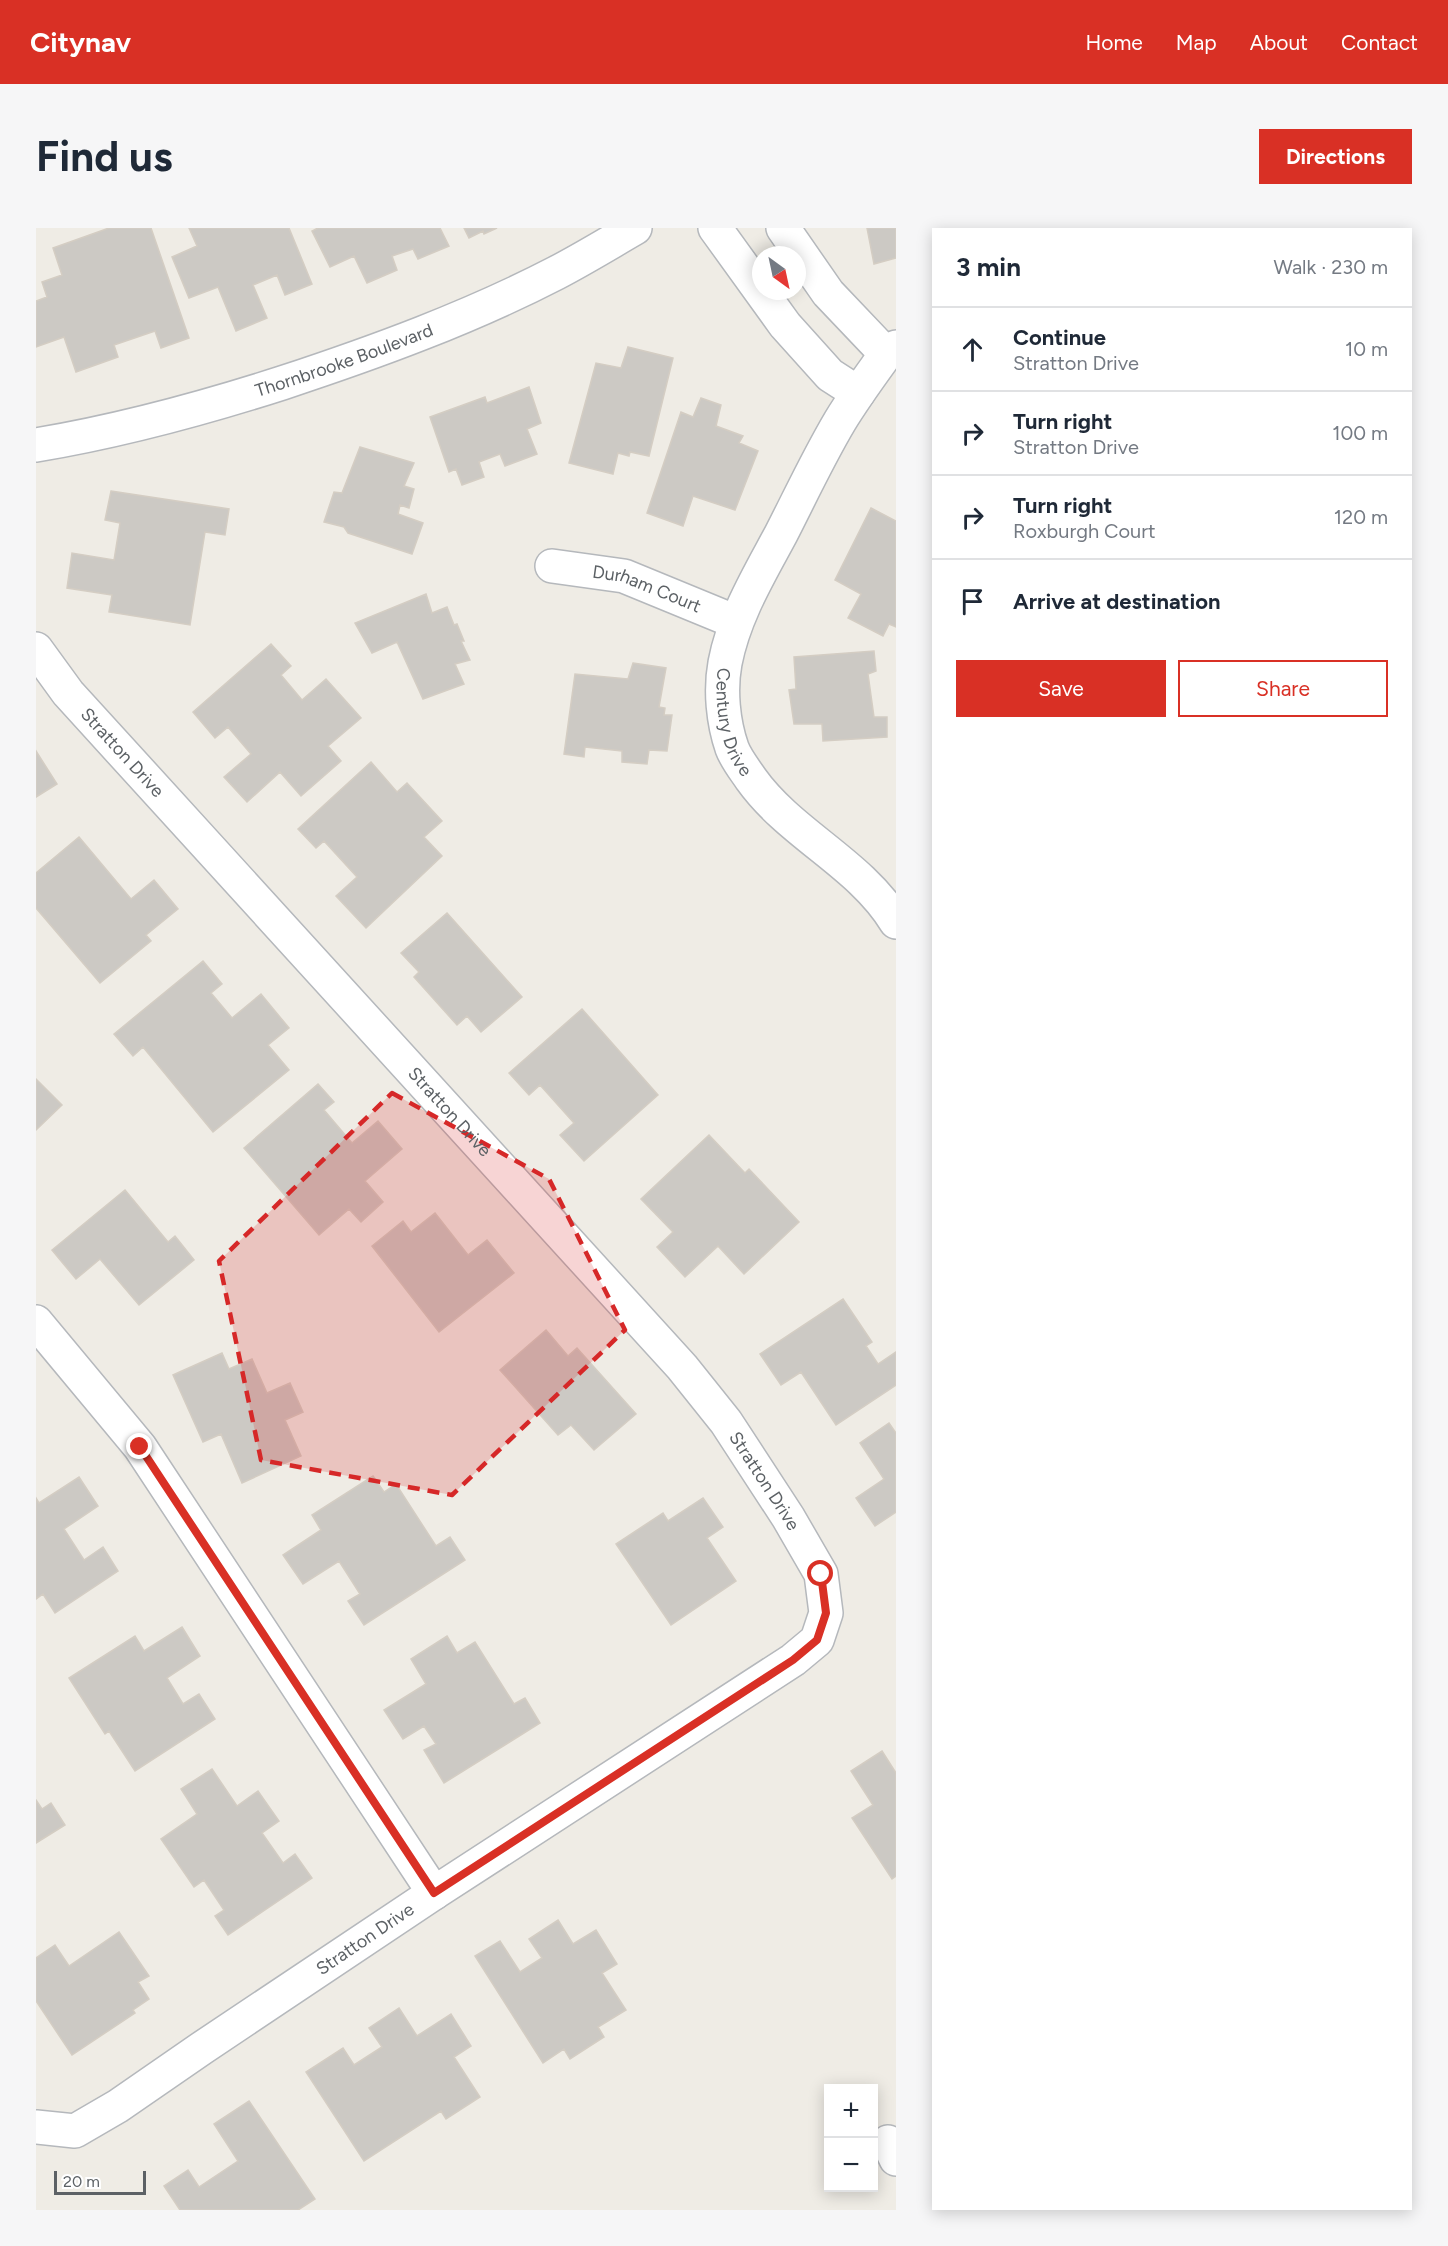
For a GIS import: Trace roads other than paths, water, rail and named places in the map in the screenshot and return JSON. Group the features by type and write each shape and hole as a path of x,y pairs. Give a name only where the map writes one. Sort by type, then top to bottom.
{"street":[{"name":"Thornbrooke Boulevard","path":"36,445 97,435 226,401 355,359 488,306 557,273 635,228"},
{"path":"715,228 785,325 830,375 858,393"},
{"path":"783,228 828,293 861,331 891,351"},
{"name":"Century Drive","path":"891,351 858,393 839,423 736,622 725,664 723,692 726,723 733,750 752,781 790,821 864,882 885,904 896,922"},
{"name":"Durham Court","path":"552,566 624,576 736,622"},
{"name":"Stratton Drive","path":"36,649 68,693 682,1367 726,1422 788,1517 821,1574 826,1613 817,1640 793,1660 434,1893 118,2106 75,2131 36,2127"},
{"path":"36,1322 140,1447 434,1893"}]}
